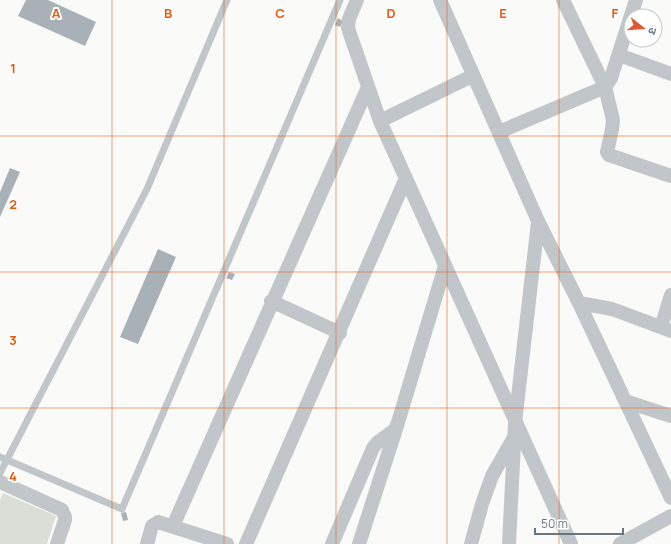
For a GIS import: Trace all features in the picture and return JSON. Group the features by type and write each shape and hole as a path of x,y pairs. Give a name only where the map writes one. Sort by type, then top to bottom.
{"street":[{"path":"357,0 349,19 348,28 380,121 571,544"},
{"path":"440,0 472,76 499,132 538,221 579,303 671,498"},
{"path":"563,0 605,87 613,120 606,152 609,155 671,176"},
{"path":"499,132 605,87 611,78 636,0"},
{"path":"619,55 671,74"},
{"path":"380,121 472,76"},
{"path":"173,526 368,86"},
{"path":"246,544 340,333 406,178"},
{"path":"509,544 514,438 538,221"},
{"path":"359,544 396,429 445,266"},
{"path":"579,303 612,309 666,329 671,296"},
{"path":"272,301 340,333"},
{"path":"625,401 671,416"},
{"path":"332,544 373,448 377,443 396,429"},
{"path":"471,544 482,504 492,476 514,438"},
{"path":"0,482 62,510 65,520 57,544"},
{"path":"620,544 671,516"},
{"path":"147,544 154,523 162,522 226,544"}],"lane":[{"path":"0,473 3,458 147,189 227,0"},
{"path":"3,458 122,509 340,0"}],"shaded area":[{"path":"3,493 56,516 47,544 0,544 0,500"}],"building":[{"path":"26,0 48,0 96,22 85,46 18,16"},
{"path":"338,18 343,21 340,27 335,25"},
{"path":"10,168 20,172 0,217 0,192"},
{"path":"158,249 176,257 138,344 120,337"},
{"path":"229,272 235,274 232,280 226,278"},
{"path":"126,512 128,520 123,521 121,513"}]}
